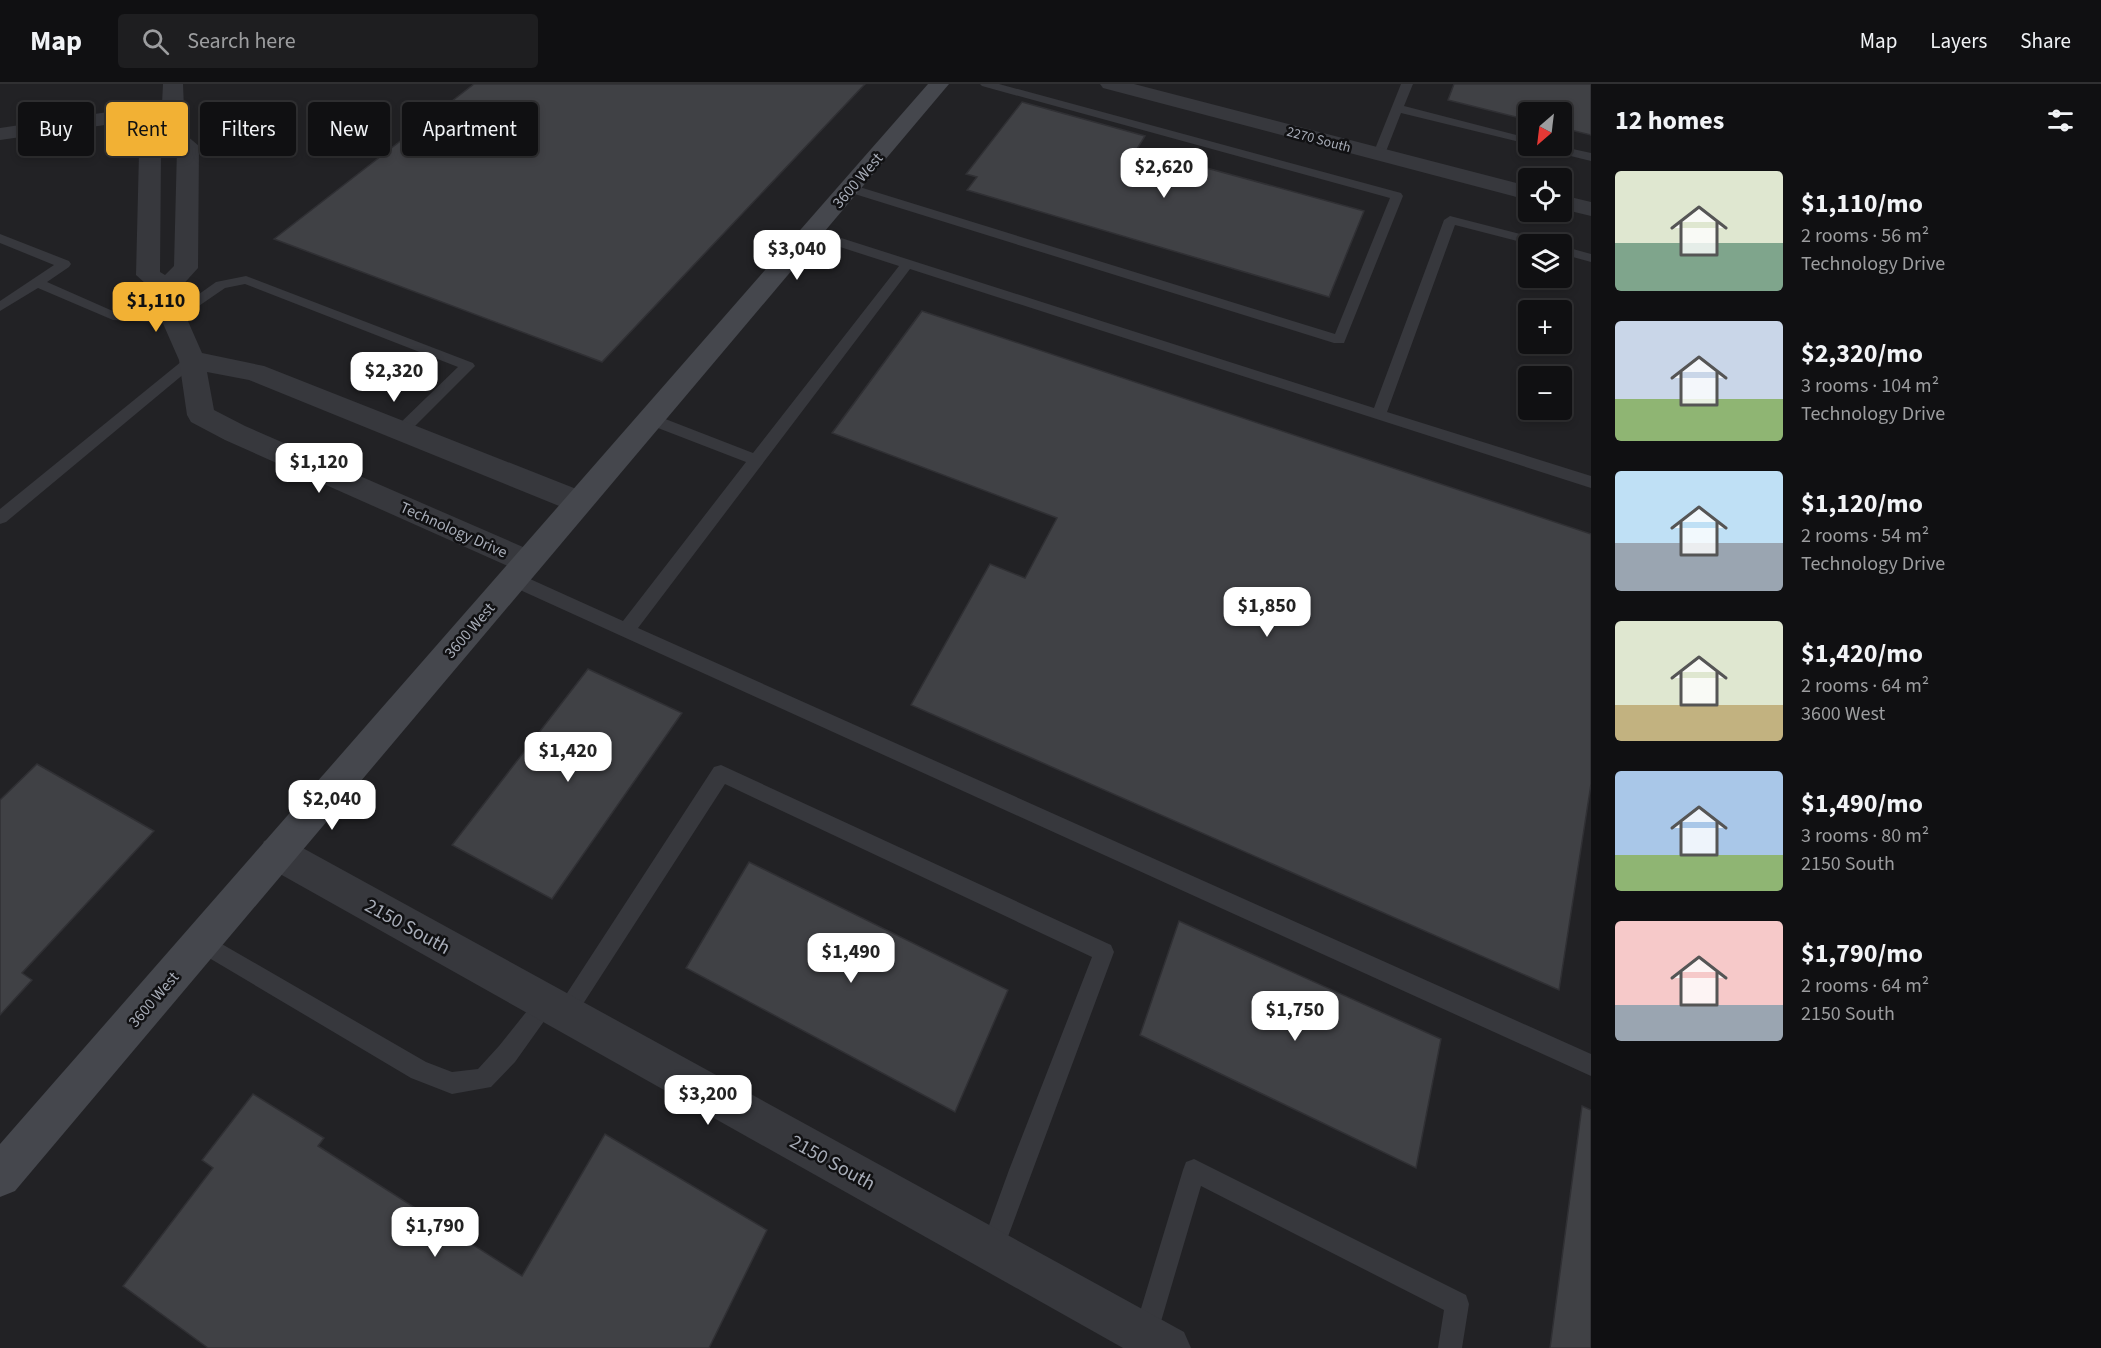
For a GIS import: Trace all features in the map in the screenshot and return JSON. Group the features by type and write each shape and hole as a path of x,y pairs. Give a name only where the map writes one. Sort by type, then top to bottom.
{"street":[{"path":"173,84 173,102"},
{"name":"3600 West","path":"0,1176 939,84"},
{"name":"2270 South","path":"1110,84 1518,190"},
{"path":"0,134 106,119"},
{"name":"Technology Drive","path":"150,156 148,275 166,288 174,319 192,360 201,415 520,571"},
{"path":"166,288 186,268 188,156"},
{"path":"1572,204 1591,209"},
{"path":"192,360 255,372 579,502"},
{"name":"2150 South","path":"277,853 1157,1342"}],"lane":[{"path":"849,188 1338,340 1397,196 986,84"},
{"path":"1379,154 1407,84"},
{"path":"1397,108 1518,138"},
{"path":"1572,152 1591,157"},
{"path":"1379,414 1450,220 1518,238"},
{"path":"811,233 1591,482"},
{"path":"0,238 64,264 0,307"},
{"path":"1572,253 1591,258"},
{"path":"626,630 907,264"},
{"path":"37,283 113,316 174,319 220,285 246,280 468,366 401,431"},
{"path":"0,518 192,360"},
{"path":"651,419 756,460"},
{"path":"520,571 626,630 1591,1065"},
{"path":"201,942 419,1070 452,1083 483,1080 556,1008 722,773 1104,952 1020,1170 992,1250"},
{"path":"1157,1342 1194,1170 1457,1304 1450,1348"}],"shaded area":[{"path":"0,84 1591,84 1591,1348 0,1348"}],"building":[{"path":"474,84 865,84 602,362 274,239 381,156 390,156 390,149 402,140 402,156 538,156 538,102 451,102"},
{"path":"1454,84 1591,84 1591,135 1572,130 1572,102 1518,102 1518,118 1448,100"},
{"path":"1022,102 1145,136 1137,149 1364,211 1329,297 967,190 977,177 966,174"},
{"path":"922,311 1591,534 1591,784 1559,990 911,705 990,564 1025,578 1057,518 832,433"},
{"path":"588,669 682,713 552,899 452,845"},
{"path":"37,764 154,831 22,973 32,980 0,1015 0,800"},
{"path":"749,862 1008,990 955,1112 686,968"},
{"path":"1179,921 1441,1039 1416,1168 1140,1035"},
{"path":"253,1094 324,1138 318,1146 522,1276 605,1134 767,1230 709,1348 208,1348 123,1286 213,1168 202,1160"},
{"path":"1582,1106 1591,1110 1591,1348 1550,1348"}]}
